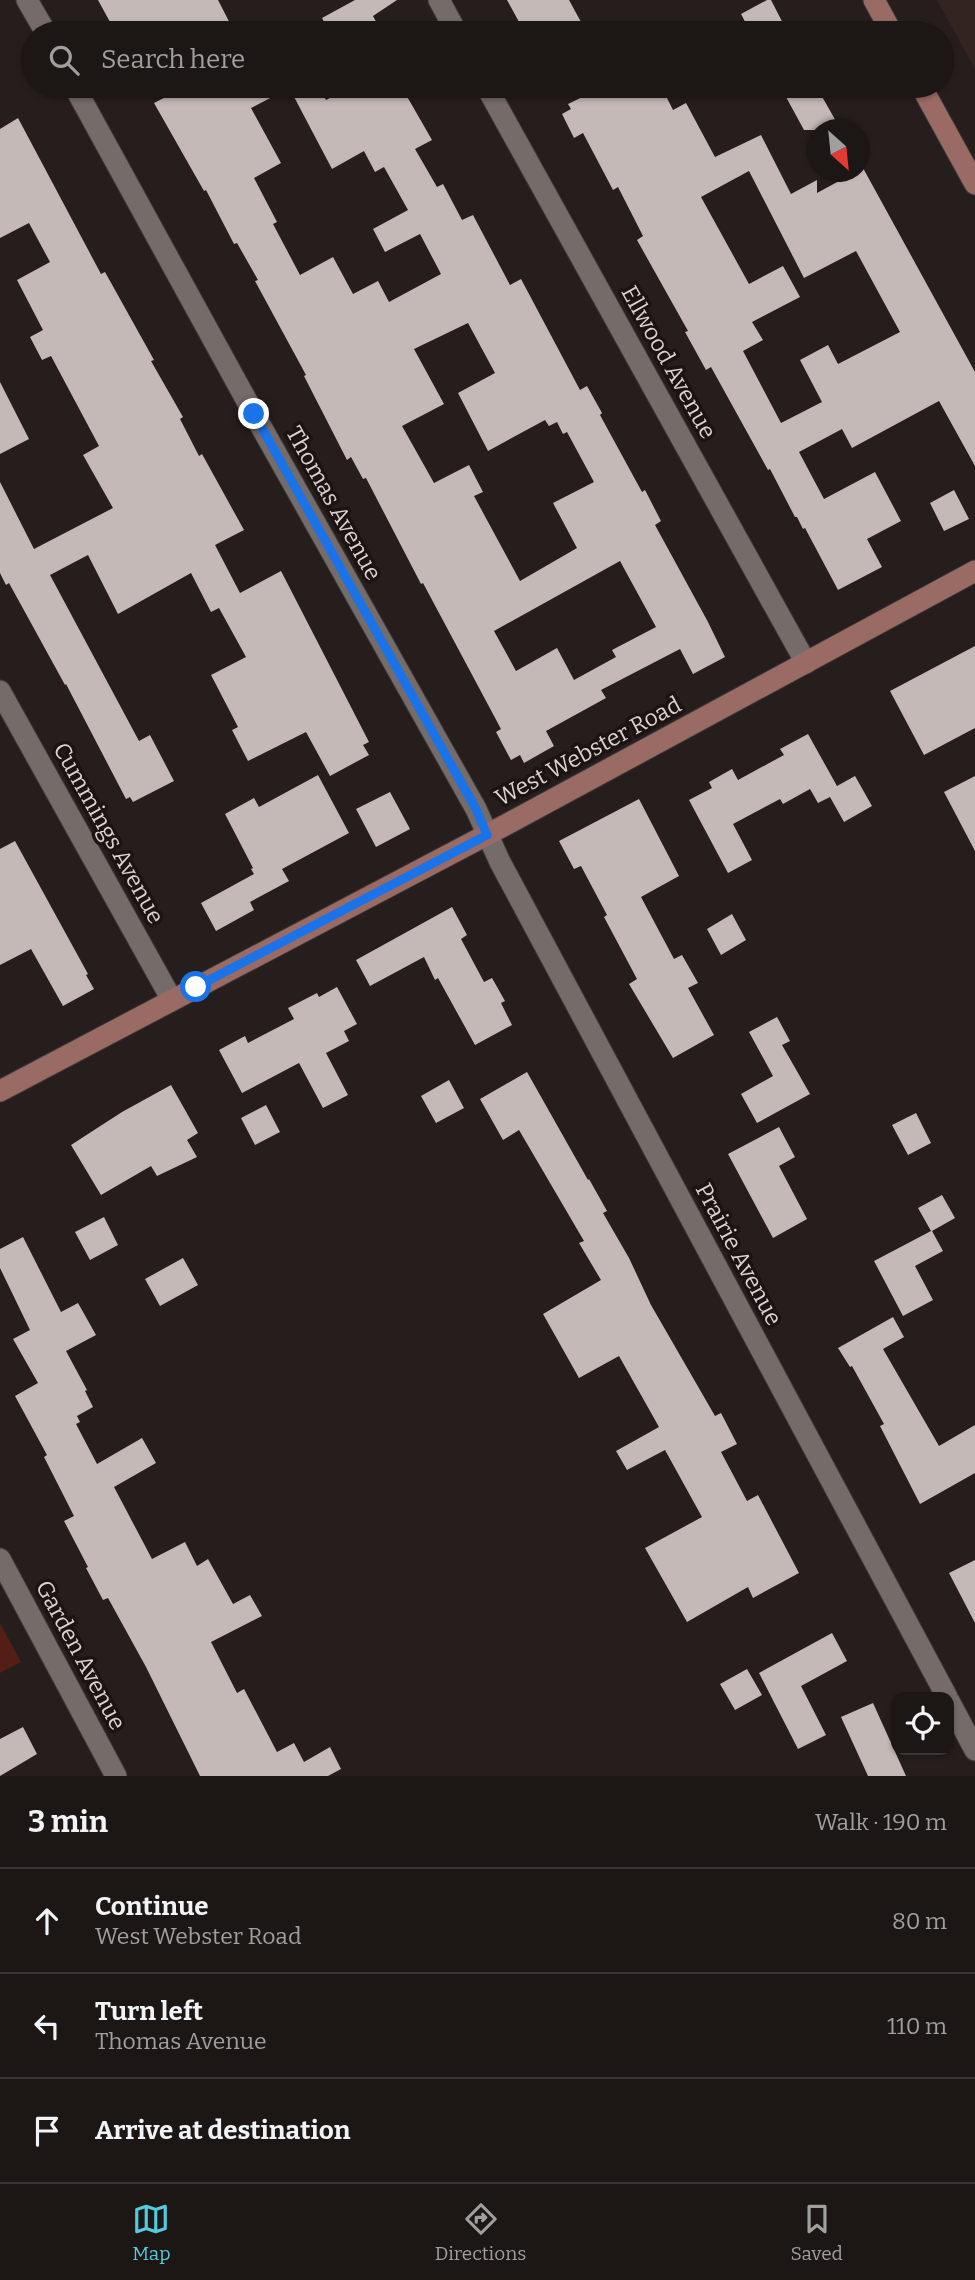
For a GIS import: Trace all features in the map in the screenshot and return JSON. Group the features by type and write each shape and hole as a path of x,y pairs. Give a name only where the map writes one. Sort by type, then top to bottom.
{"street":[{"path":"27,0 39,21"},
{"path":"439,0 450,21"},
{"path":"874,0 885,21"},
{"name":"Thomas Avenue","path":"81,98 476,809 487,835"},
{"name":"Ellwood Avenue","path":"493,98 806,663"},
{"path":"928,98 975,184"},
{"name":"West Webster Road","path":"0,1091 487,835 975,570"},
{"name":"Cummings Avenue","path":"0,691 172,1000"},
{"name":"Prairie Avenue","path":"487,835 944,1692"},
{"name":"Garden Avenue","path":"0,1559 116,1776"},
{"name":"Prairie Avenue","path":"954,1710 975,1750"}],"shaded area":[{"path":"937,0 975,0 975,69 954,31 954,21 949,21"},
{"path":"0,1623 21,1662 0,1673"}],"building":[{"path":"98,0 218,0 229,21 109,21"},
{"path":"355,0 397,0 373,16 376,21 324,21 322,18"},
{"path":"507,0 569,0 580,21 518,21"},
{"path":"771,0 782,21 745,21 741,14"},
{"path":"164,98 270,98 251,108 281,163 254,178 277,222 273,224 300,275 333,257 353,294 378,281 389,302 441,274 420,234 385,252 373,229 408,210 384,167 375,172 364,151 332,169 295,98 408,98 432,140 415,149 437,187 443,184 462,220 473,215 510,285 521,279 580,390 587,386 642,492 645,490 661,521 655,525 725,657 693,674 680,649 601,690 606,698 546,731 554,746 524,763 520,755 511,760 496,732 501,729 423,583 421,584 366,478 363,479 351,457 347,460 304,376 306,375 255,281 258,280 237,243 234,244 206,190 204,191 154,103","holes":["468,323 495,373 458,393 488,451 545,420 549,426 557,422 563,434 567,432 594,482 553,503 577,548 520,581 474,496 483,492 469,465 434,483 402,426 444,404 414,349","620,561 656,627 612,650 616,657 574,680 557,648 516,671 494,631"]},
{"path":"580,98 667,98 673,110 686,103 715,157 761,135 791,194 813,182 817,182 817,193 837,182 870,181 975,372 975,466 939,401 852,448 842,429 799,452 824,499 875,472 901,521 867,539 882,567 838,590 711,367 706,370 685,332 688,331 637,240 643,236 618,187 613,190 583,133 574,138 562,114 571,109 568,104","holes":["749,171 804,278 856,251 900,332 838,364 828,345 800,360 822,402 781,423 743,351 763,340 752,322 800,297 783,266 749,284 701,197"]},
{"path":"787,98 823,98 835,119 807,119 807,130 804,130"},
{"path":"18,118 101,274 105,272 154,360 151,361 183,417 180,419 199,456 202,454 244,530 215,545 240,593 281,571 369,742 363,745 369,755 330,776 306,732 248,761 232,730 238,727 211,675 246,657 219,608 211,612 191,573 118,614 88,555 50,575 139,741 150,735 174,781 133,802 130,797 126,799 66,684 9,583 6,585 0,573 0,482 34,549 113,508 83,455 99,446 51,356 42,360 30,337 43,330 17,280 50,262 29,223 0,238 0,129"},
{"path":"0,382 29,439 0,454"},
{"path":"954,490 969,519 944,531 930,503"},
{"path":"975,646 975,728 924,755 890,691"},
{"path":"808,734 837,786 855,776 872,806 844,822 830,797 818,803 810,789 783,804 780,799 733,824 752,860 728,873 689,800 712,788 709,782 732,769 738,780 784,755 780,749"},
{"path":"318,775 349,833 282,869 289,881 250,902 254,910 216,931 201,903 254,874 225,814 254,798 259,807"},
{"path":"975,776 975,851 944,792"},
{"path":"390,792 410,829 376,847 356,809"},
{"path":"639,799 679,876 641,897 674,959 682,955 698,983 688,988 714,1035 673,1058 629,984 637,979 604,917 607,915 581,866 574,869 559,841"},
{"path":"15,841 94,989 63,1006 31,949 0,965 0,849"},
{"path":"452,907 467,935 461,939 484,982 492,978 505,1001 501,1003 512,1025 475,1045 424,957 370,986 356,960"},
{"path":"732,914 746,940 721,955 707,929"},
{"path":"337,987 357,1024 344,1031 349,1041 326,1053 348,1095 323,1108 299,1063 242,1093 219,1050 245,1036 248,1043 294,1019 288,1008 317,993 319,997"},
{"path":"777,1017 790,1041 782,1045 810,1094 757,1123 741,1094 773,1076 749,1032"},
{"path":"527,1072 607,1211 603,1213 629,1258 651,1305 715,1416 721,1413 737,1444 721,1452 747,1501 758,1495 799,1573 753,1598 748,1587 687,1622 645,1548 702,1517 665,1450 627,1470 616,1451 659,1427 619,1356 579,1378 543,1314 601,1280 579,1243 584,1241 519,1130 503,1140 480,1099"},
{"path":"449,1080 464,1108 436,1123 421,1096"},
{"path":"171,1085 198,1133 187,1140 197,1157 157,1176 151,1166 101,1195 71,1145"},
{"path":"266,1105 280,1132 255,1145 241,1118"},
{"path":"916,1113 931,1143 908,1155 892,1125"},
{"path":"779,1127 795,1157 779,1166 807,1219 773,1238 728,1154"},
{"path":"942,1195 955,1218 932,1231 943,1251 915,1266 933,1300 903,1316 874,1261 931,1231 918,1208"},
{"path":"104,1217 118,1245 90,1260 75,1232"},
{"path":"23,1237 61,1312 78,1303 96,1335 66,1351 93,1407 77,1416 80,1422 76,1424 97,1464 142,1438 156,1463 114,1487 152,1559 185,1542 197,1566 208,1559 233,1604 250,1595 262,1616 211,1642 237,1693 244,1689 277,1752 294,1743 304,1762 330,1747 341,1769 328,1776 200,1776 146,1667 108,1598 103,1600 86,1568 88,1567 64,1521 74,1516 44,1457 47,1455 15,1396 38,1383 13,1339 30,1330 0,1268 0,1249"},
{"path":"183,1258 198,1285 160,1306 145,1279"},
{"path":"893,1317 904,1337 883,1349 939,1446 975,1425 975,1473 920,1504 880,1426 884,1424 852,1366 850,1367 838,1348"},
{"path":"975,1560 975,1623 949,1573"},
{"path":"832,1633 847,1661 801,1686 826,1735 798,1749 759,1673"},
{"path":"747,1669 762,1695 735,1710 720,1684"},
{"path":"873,1703 891,1743 891,1755 897,1755 906,1776 868,1776 841,1717"},
{"path":"23,1727 37,1754 0,1776 0,1739"}],"route":[{"path":"196,987 487,835 476,809 254,414"}]}
